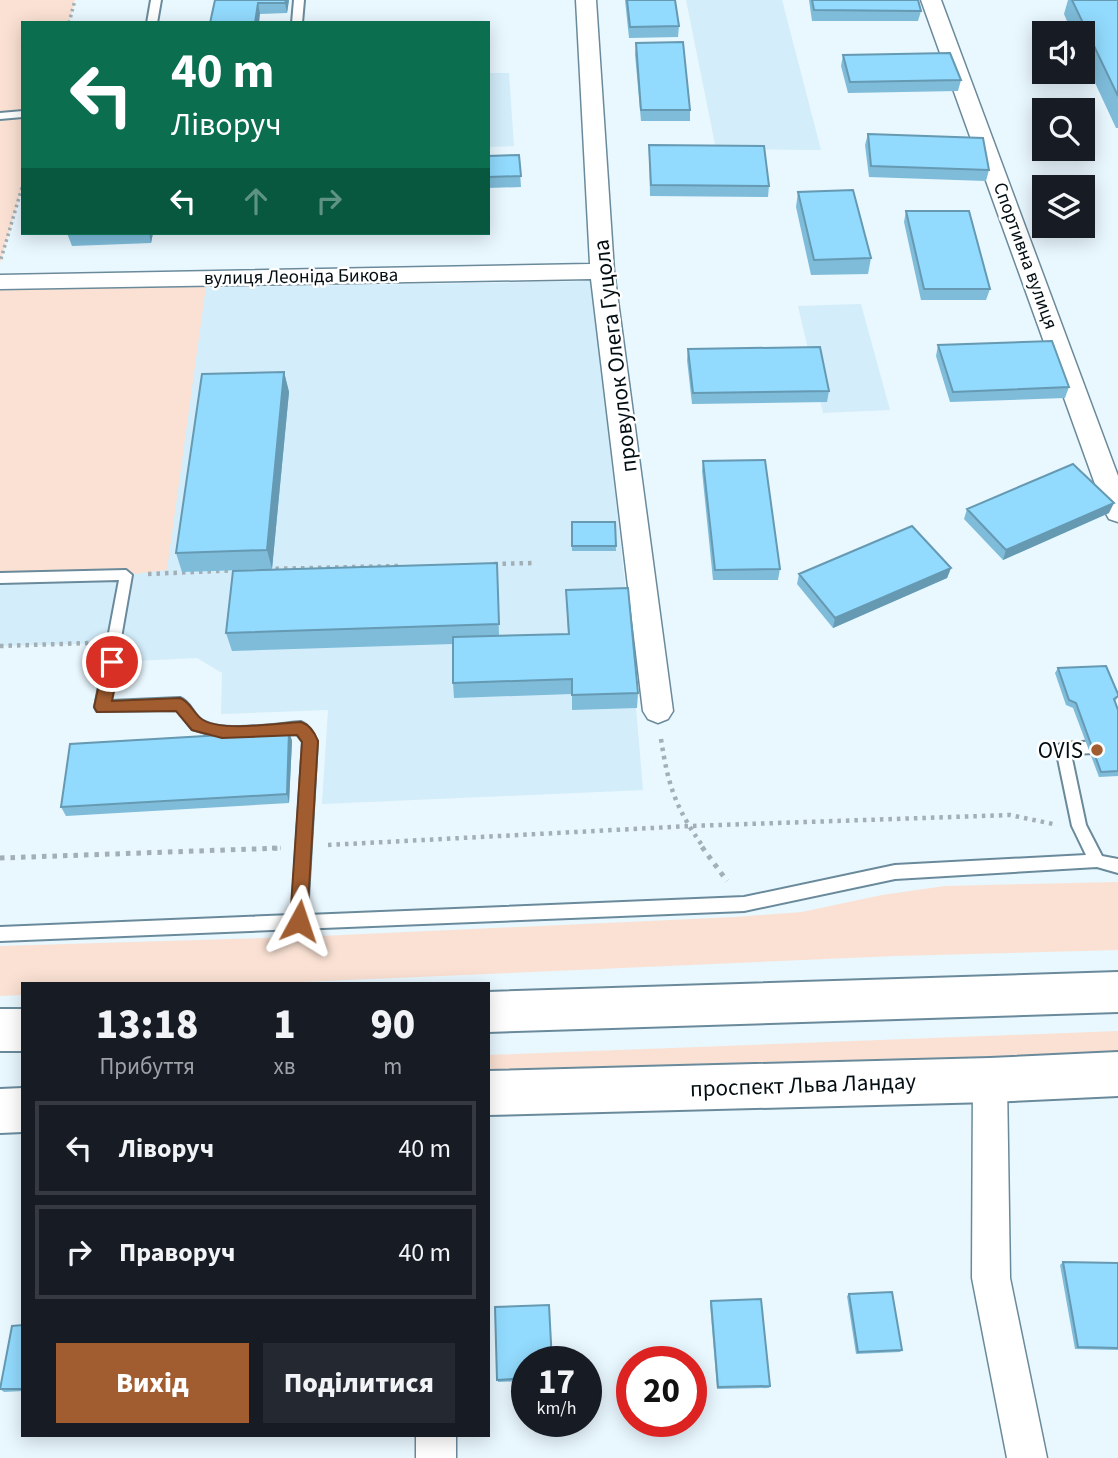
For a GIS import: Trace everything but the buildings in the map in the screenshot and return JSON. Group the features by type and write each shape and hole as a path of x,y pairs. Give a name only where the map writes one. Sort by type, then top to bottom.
{"main road":[{"path":"490,1012 1118,992"},
{"path":"0,1030 21,1030"},
{"name":"проспект Льва Ландау","path":"490,1093 990,1080 1118,1074"},
{"path":"0,1111 21,1110"}],"street":[{"name":"провулок Олега Гуцола","path":"586,0 602,271 658,711"},
{"name":"Спортивна вулиця","path":"931,0 1118,512"},
{"name":"вулиця Леоніда Бикова","path":"0,282 602,271"},
{"path":"990,1080 990,1278 1027,1458"},
{"path":"436,1437 436,1458"}],"lane":[{"path":"152,21 156,0"},
{"path":"297,21 299,0"},
{"path":"0,116 21,114"},
{"path":"0,578 126,575 102,707 180,704 197,725 222,732 301,728 310,741 299,921"},
{"path":"1097,861 1079,826 1063,748 1118,746"},
{"path":"0,934 744,904 895,872 1097,861 1118,866"}],"path":[{"path":"70,21 75,0"},
{"path":"0,263 21,191"},
{"path":"492,564 533,563"},
{"path":"262,569 411,565"},
{"path":"126,575 248,570"},
{"path":"0,646 115,643"},
{"path":"658,711 665,774 690,826 744,904"},
{"path":"0,858 305,846 690,826 1010,815 1029,821 1079,826"}],"shaded area":[{"path":"0,0 75,0 70,21 21,21 21,191 0,263"},
{"path":"686,0 782,0 821,150 716,149"},
{"path":"490,73 509,73 514,146 490,147"},
{"path":"207,279 167,570 126,575 0,578 0,282"},
{"path":"592,281 627,603 643,790 322,804 328,710 221,714 222,673 197,658 112,662 114,643 0,646 0,323 8,291"},
{"path":"861,304 890,410 823,413 798,306"},
{"path":"1118,882 1118,950 895,956 302,982 21,982 21,995 0,996 0,946 298,937 735,917 802,912 882,895 945,886"},
{"path":"1118,1031 1118,1051 490,1077 490,1055"}],"place":[{"name":"OVIS","path":"1097,750"}],"route":[{"path":"112,662 102,707 180,704 197,725 222,732 301,728 310,741 299,921"}]}
